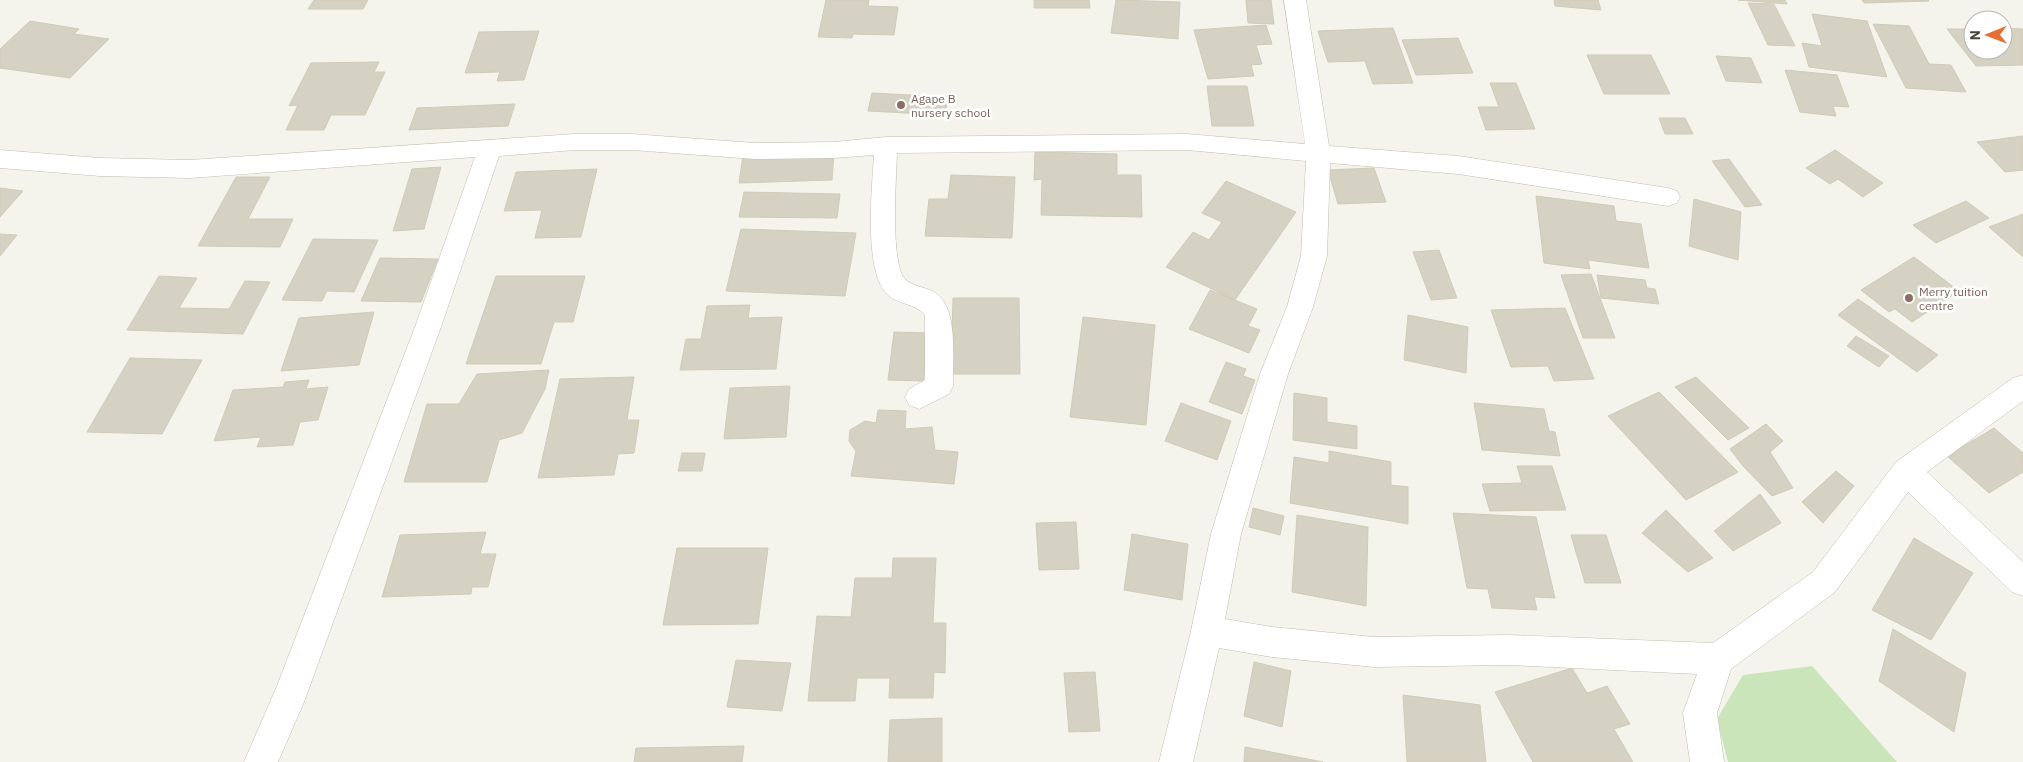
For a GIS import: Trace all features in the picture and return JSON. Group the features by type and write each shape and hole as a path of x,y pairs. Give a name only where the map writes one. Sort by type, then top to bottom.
{"street":[{"path":"1176,762 1207,631 1226,534 1274,374 1300,307 1314,256 1318,152 1294,0"},
{"path":"0,159 100,167 190,169 575,142 632,142 756,151 834,150 886,144 1188,142 1458,165 1668,197"},
{"path":"886,144 883,199 886,260 890,277 894,285 905,292 926,298 934,305 938,314 938,386 919,397"},
{"path":"261,762 292,691 428,327 490,148"},
{"path":"1707,762 1700,713 1718,659 1824,582 1906,471 2023,386"},
{"path":"1906,471 2023,582"},
{"path":"1207,631 1272,642 1374,652 1509,650 1718,659"}],"green space":[{"path":"1812,666 1897,762 1728,762 1717,719 1743,675"}],"building":[{"path":"314,0 368,0 363,9 308,9"},
{"path":"826,0 869,0 868,6 898,7 894,35 853,34 852,38 818,37"},
{"path":"1034,0 1089,0 1090,8 1034,8"},
{"path":"1116,0 1180,2 1178,39 1111,33"},
{"path":"1246,0 1271,0 1274,24 1248,23"},
{"path":"1554,0 1598,0 1601,10 1555,6"},
{"path":"1738,0 1785,0 1787,4"},
{"path":"1862,0 1928,0 1929,1 1864,3"},
{"path":"1748,3 1774,4 1795,46 1768,45"},
{"path":"1812,14 1867,21 1887,77 1809,67 1802,43 1822,46"},
{"path":"30,21 79,29 74,34 109,39 70,78 0,68 0,49"},
{"path":"1873,24 1909,26 1929,64 1951,65 1966,92 1906,88"},
{"path":"1266,25 1272,44 1256,45 1262,64 1251,65 1254,76 1208,79 1194,30"},
{"path":"1393,28 1413,83 1373,84 1365,61 1328,62 1318,31"},
{"path":"2013,28 2023,29 2023,65 1976,66 1971,60 2013,60"},
{"path":"1947,29 1963,29 1963,49"},
{"path":"539,31 524,80 497,81 500,72 465,73 479,32"},
{"path":"1458,38 1473,73 1416,75 1402,40"},
{"path":"1587,55 1651,55 1670,94 1604,94"},
{"path":"1716,56 1751,58 1762,83 1726,81"},
{"path":"379,62 374,72 385,72 365,115 331,115 324,130 286,130 298,105 289,106 311,63"},
{"path":"1785,70 1837,75 1849,107 1833,106 1836,116 1800,112"},
{"path":"1490,83 1516,83 1535,129 1486,130 1478,107 1499,107"},
{"path":"1207,86 1247,86 1254,126 1212,126"},
{"path":"872,93 948,97 945,115 868,111"},
{"path":"515,104 508,126 409,130 417,108"},
{"path":"1659,118 1685,118 1693,134 1665,134"},
{"path":"2023,136 2023,170 2005,172 1977,142"},
{"path":"1835,150 1883,183 1863,197 1838,179 1830,184 1806,168"},
{"path":"834,152 832,180 739,183 743,155"},
{"path":"1035,152 1117,154 1117,175 1141,175 1142,217 1041,215 1042,179 1034,180"},
{"path":"1729,159 1762,205 1745,207 1712,161"},
{"path":"441,167 424,229 393,231 412,169"},
{"path":"1374,168 1386,202 1338,204 1328,170"},
{"path":"597,169 581,237 535,238 542,210 504,211 516,172"},
{"path":"951,175 1015,177 1012,238 925,236 929,199 948,199"},
{"path":"236,177 270,177 248,219 293,219 280,247 198,246"},
{"path":"1226,181 1296,212 1235,300 1166,267 1193,232 1209,240 1222,222 1202,213"},
{"path":"0,188 23,191 0,217"},
{"path":"744,192 840,194 837,218 739,217"},
{"path":"1536,196 1614,206 1616,221 1641,224 1649,268 1588,260 1590,269 1544,263"},
{"path":"1694,199 1741,212 1738,260 1689,246"},
{"path":"1966,201 1989,218 1936,243 1913,225"},
{"path":"2023,214 2023,257 1989,227"},
{"path":"741,229 856,233 845,296 726,291"},
{"path":"0,234 17,235 0,256"},
{"path":"313,239 378,240 354,292 327,291 322,301 282,300"},
{"path":"1439,250 1457,298 1431,300 1413,252"},
{"path":"1914,257 1959,291 1912,322 1895,309 1889,312 1861,290"},
{"path":"380,258 438,259 421,302 361,301"},
{"path":"1591,274 1615,338 1583,338 1561,275"},
{"path":"1597,275 1645,280 1647,288 1655,289 1659,304 1601,298"},
{"path":"159,276 197,278 179,308 229,309 245,281 270,282 243,334 127,330"},
{"path":"496,276 585,276 573,322 554,322 541,364 466,364"},
{"path":"1210,290 1257,309 1248,326 1260,330 1249,353 1189,329"},
{"path":"953,298 1019,298 1020,374 951,374"},
{"path":"1858,299 1938,355 1917,372 1838,315"},
{"path":"750,305 748,318 782,317 776,369 680,370 686,339 701,339 707,306"},
{"path":"1565,308 1594,379 1554,381 1548,366 1511,367 1491,310"},
{"path":"374,312 359,365 281,371 299,318"},
{"path":"1408,315 1468,327 1466,373 1404,360"},
{"path":"1083,317 1155,325 1146,425 1070,417"},
{"path":"894,332 929,333 923,381 888,380"},
{"path":"1856,336 1889,356 1879,367 1847,346"},
{"path":"130,358 202,360 162,434 87,432"},
{"path":"1226,362 1246,369 1243,376 1255,380 1242,414 1209,402"},
{"path":"549,370 545,389 522,433 499,440 487,482 404,482 427,404 459,404 477,374"},
{"path":"634,377 627,420 639,420 634,453 618,454 614,475 538,478 560,379"},
{"path":"1696,377 1749,428 1728,440 1675,387"},
{"path":"309,380 306,389 328,387 318,420 300,422 293,445 257,447 261,437 214,441 233,390 283,387 285,382"},
{"path":"790,386 786,437 724,439 730,388"},
{"path":"1659,392 1738,472 1686,500 1608,416"},
{"path":"1294,393 1327,398 1327,422 1357,426 1357,449 1293,440"},
{"path":"1181,403 1231,421 1217,460 1165,441"},
{"path":"1474,403 1544,409 1549,431 1555,432 1560,456 1482,450"},
{"path":"878,410 906,411 905,429 932,427 935,450 958,452 954,484 851,476 856,451 849,441 850,430 865,421 876,423"},
{"path":"1766,424 1783,441 1770,452 1793,488 1772,496 1743,466 1730,449"},
{"path":"1994,428 2023,453 2023,472 1989,493 1947,456"},
{"path":"1329,451 1391,462 1391,485 1408,487 1408,524 1290,503 1294,457 1329,463"},
{"path":"682,453 705,453 702,471 678,471"},
{"path":"1517,466 1552,466 1566,510 1490,511 1482,484 1522,483"},
{"path":"1836,471 1854,486 1823,523 1802,502"},
{"path":"1760,494 1781,523 1733,551 1714,531"},
{"path":"1253,508 1284,516 1280,535 1249,527"},
{"path":"1666,510 1713,558 1688,572 1642,533"},
{"path":"1453,513 1536,517 1555,598 1534,597 1537,610 1492,608 1488,589 1467,588"},
{"path":"1297,515 1368,527 1366,606 1292,592"},
{"path":"1076,522 1079,569 1039,570 1036,523"},
{"path":"486,532 480,554 496,554 488,587 472,587 471,594 382,597 400,535"},
{"path":"1132,534 1188,544 1182,600 1124,590"},
{"path":"1571,535 1606,535 1621,583 1585,583"},
{"path":"1914,538 1973,573 1931,640 1872,610"},
{"path":"677,548 768,548 758,624 663,625"},
{"path":"893,558 936,558 933,623 946,623 945,673 934,672 933,698 889,698 890,678 857,678 855,701 808,701 817,616 851,617 855,578 892,578"},
{"path":"1893,629 1966,673 1954,732 1879,681"},
{"path":"736,660 791,663 782,711 727,707"},
{"path":"1254,662 1291,671 1282,727 1244,716"},
{"path":"1572,668 1587,693 1607,686 1630,724 1614,729 1633,762 1533,762 1495,692"},
{"path":"1095,672 1100,731 1069,732 1064,673"},
{"path":"1403,695 1480,705 1486,762 1407,762"},
{"path":"942,718 942,762 888,762 890,720"},
{"path":"744,746 742,762 634,762 636,748"},
{"path":"1245,747 1323,762 1244,762"}],"place":[{"name":"Agape B nursery school","path":"901,105"},
{"name":"Merry tuition centre","path":"1909,298"}]}
